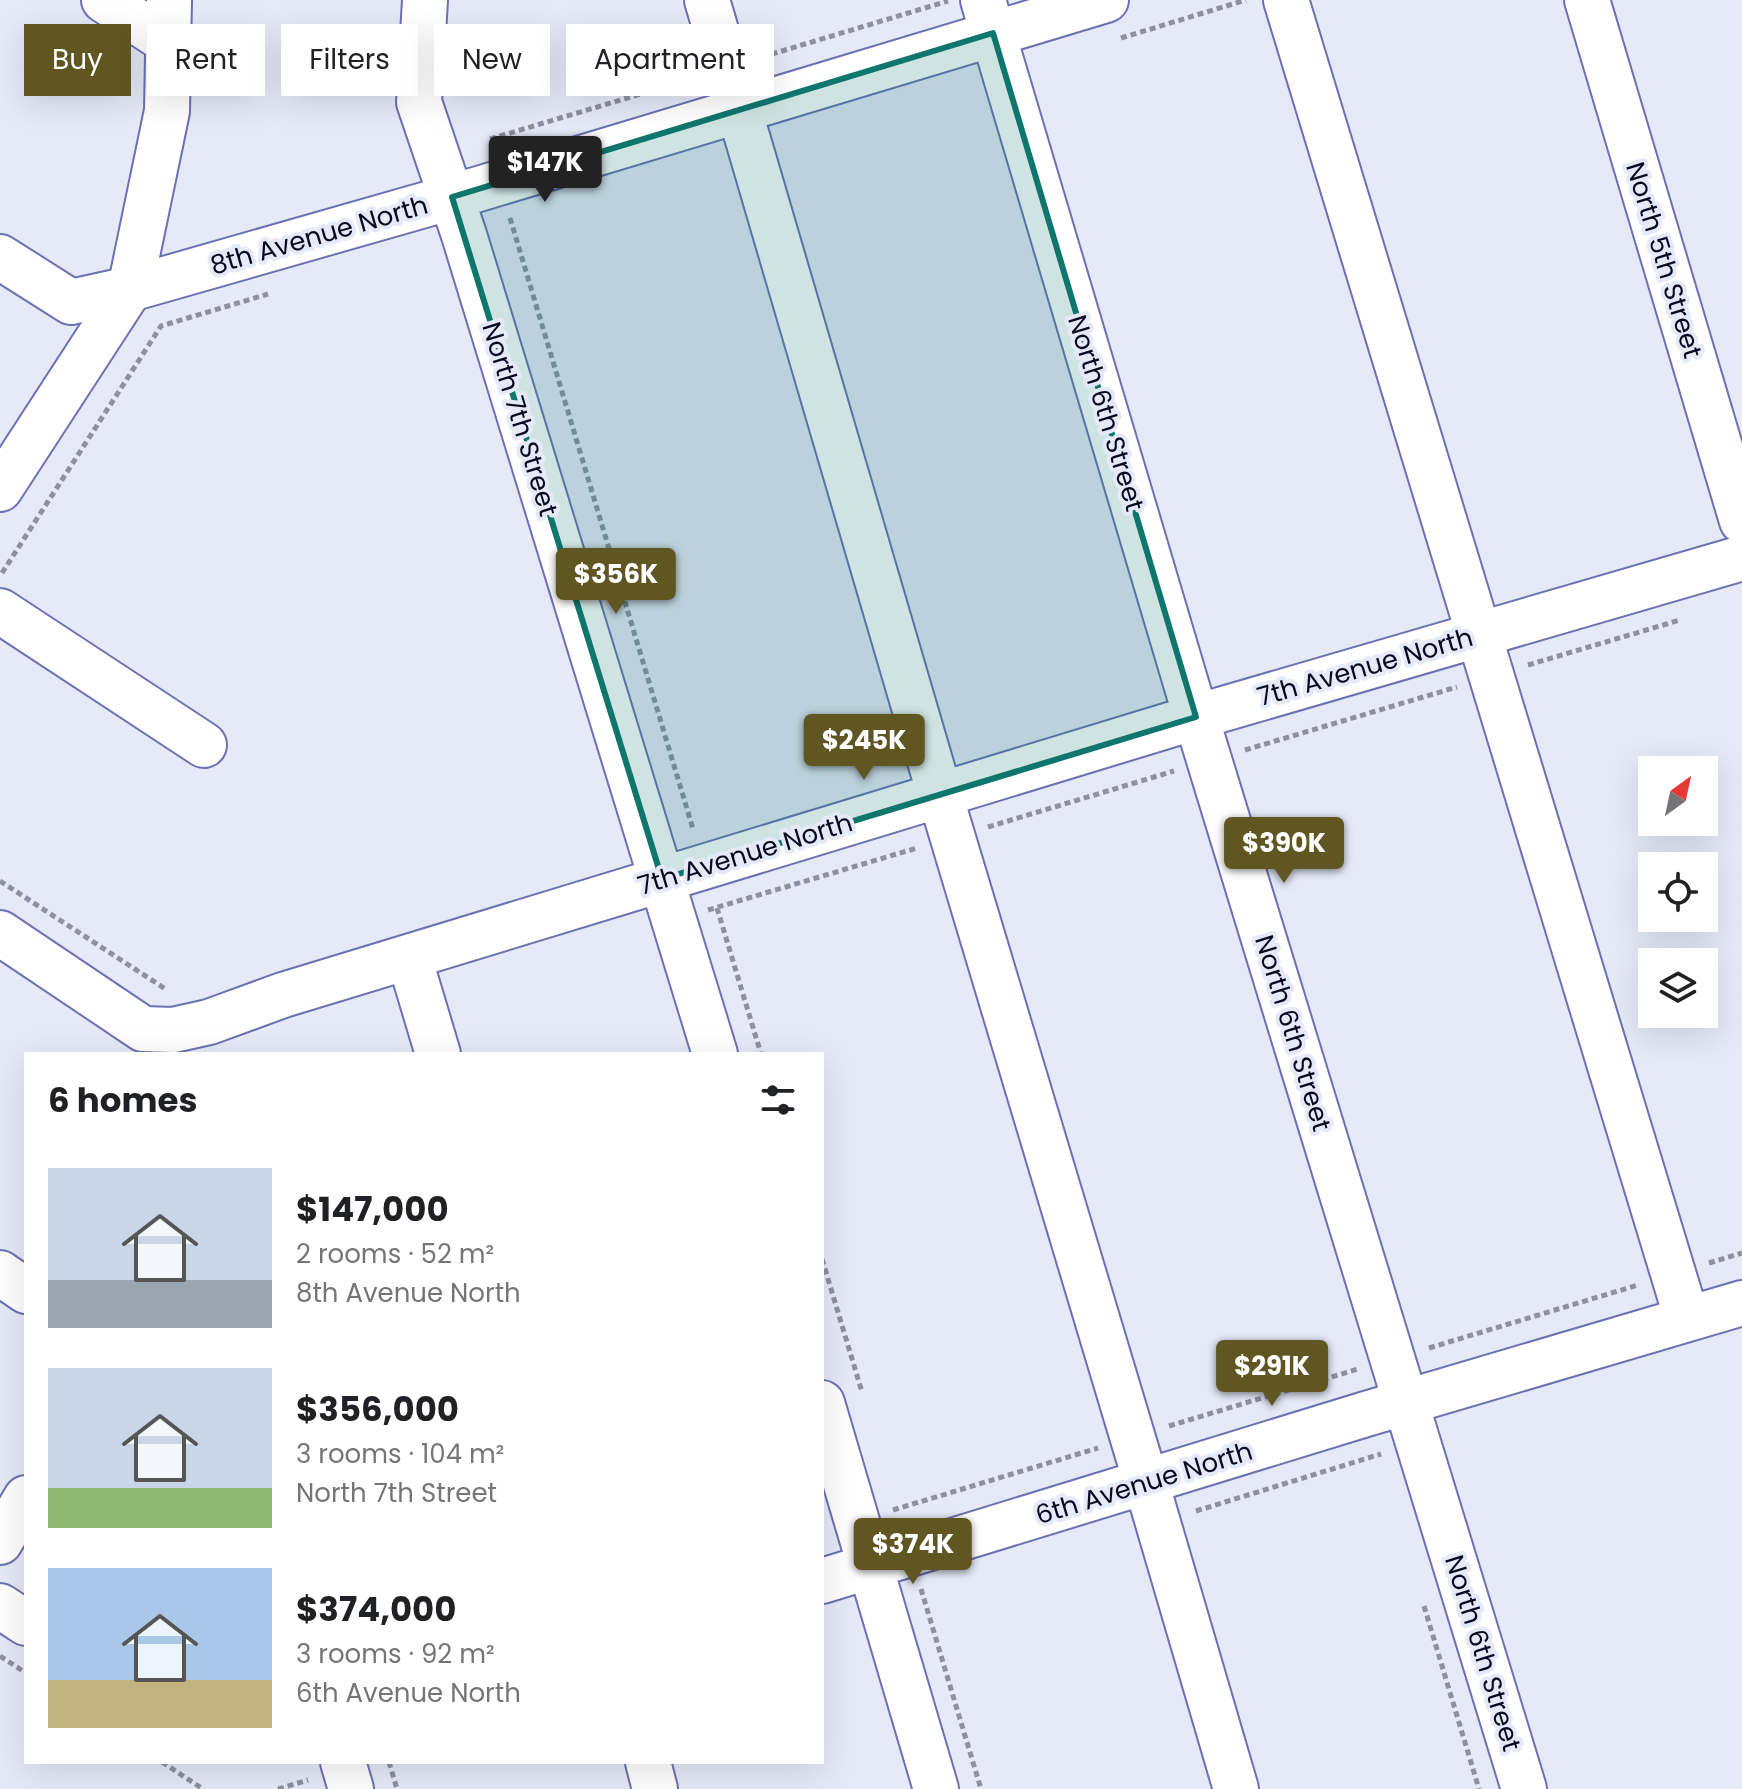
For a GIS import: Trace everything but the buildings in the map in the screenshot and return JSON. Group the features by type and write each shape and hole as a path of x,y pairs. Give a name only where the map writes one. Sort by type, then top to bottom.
{"street":[{"path":"0,489 130,289 167,111 169,21 104,0"},
{"name":"North 7th Street","path":"425,0 419,102 458,216 714,1052"},
{"path":"707,0 1236,1789"},
{"path":"1286,0 1687,1319"},
{"name":"North 5th Street","path":"1587,0 1742,521"},
{"name":"8th Avenue North","path":"0,257 71,302 458,216 505,202 988,16 1109,20"},
{"name":"North 6th Street","path":"988,16 1196,717 1524,1789"},
{"name":"7th Avenue North","path":"0,933 143,1029 173,1030 209,1022 283,995 1196,717 1742,558"},
{"path":"0,611 204,745"},
{"path":"409,957 437,1052"},
{"path":"0,1273 24,1290"},
{"name":"6th Avenue North","path":"824,1581 892,1589 1152,1502 1407,1402 1742,1303"},
{"path":"824,1410 858,1520 892,1589 936,1789"},
{"path":"0,1542 24,1501"},
{"path":"0,1606 24,1622"},
{"path":"344,1764 351,1789"},
{"path":"649,1764 655,1789"}],"path":[{"path":"1109,20 1246,0"},
{"path":"458,216 505,202 760,1052"},
{"path":"0,576 161,326 277,291"},
{"path":"858,1520 1742,1253"},
{"path":"1152,1502 1419,1443"},
{"path":"0,1656 24,1672"},
{"path":"165,1764 203,1789"},
{"path":"390,1764 397,1789"}],"highlighted area":[{"path":"993,33 1196,717 662,879 452,197"}]}
